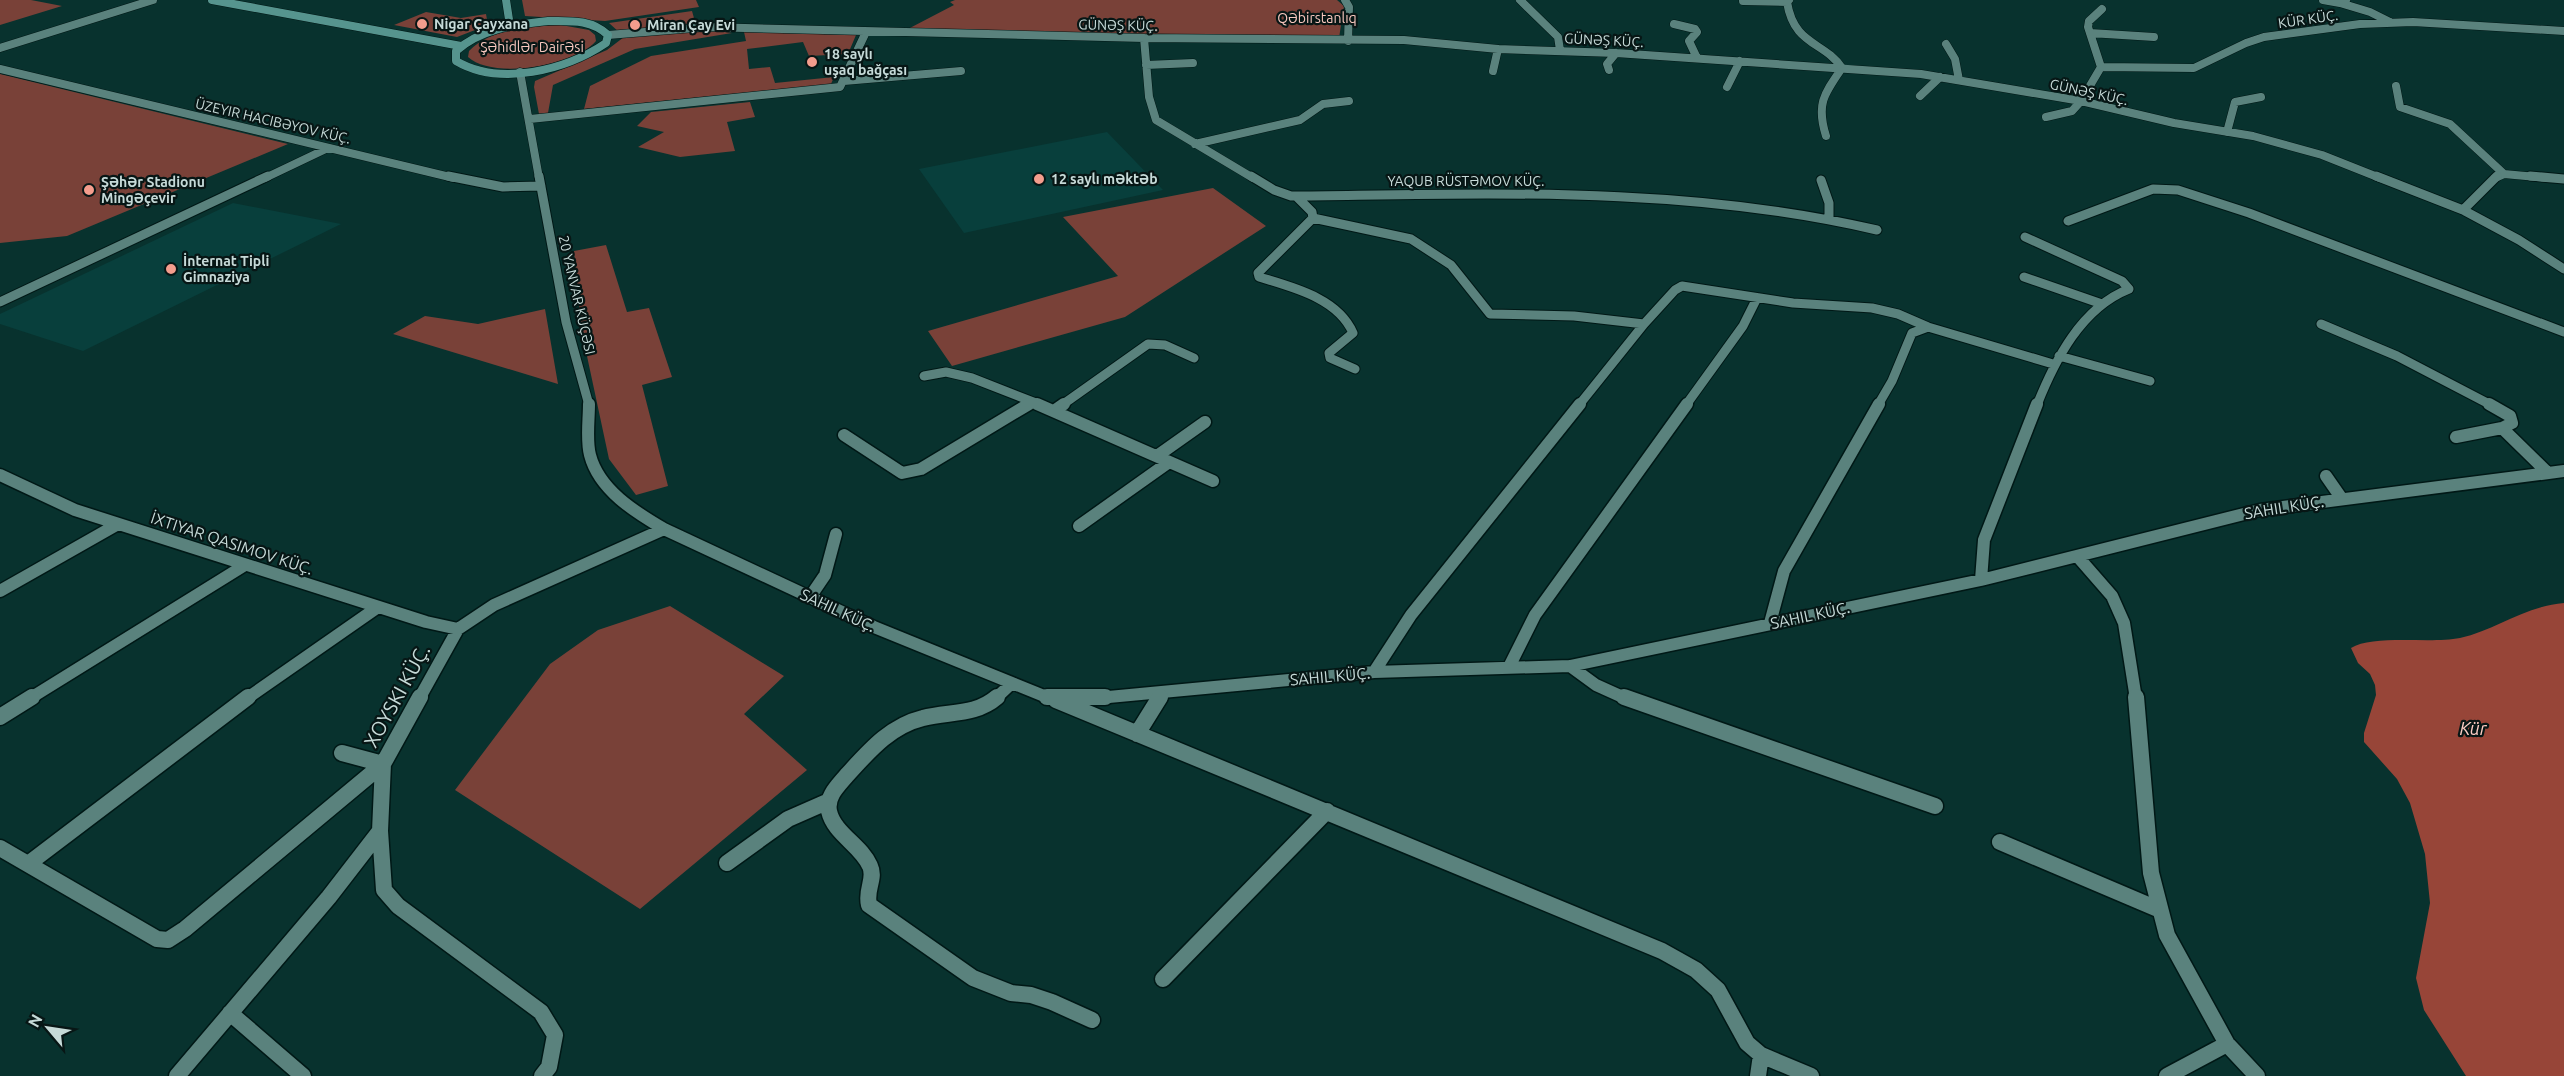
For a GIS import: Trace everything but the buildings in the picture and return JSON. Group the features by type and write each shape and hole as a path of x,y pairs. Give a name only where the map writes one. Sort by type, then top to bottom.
{"main road":[{"path":"212,0 460,46"},
{"path":"506,0 510,26"},
{"path":"548,21 571,21 603,28 608,35 606,43 598,50 579,60 519,72 490,72 468,68 460,65 454,56 460,46 486,33 510,26 548,21"}],"street":[{"path":"0,48 153,0"},
{"path":"1345,0 1349,7 1348,41"},
{"path":"1520,0 1558,37 1560,50"},
{"path":"2323,0 2343,2 2391,22"},
{"path":"1743,1 1788,1 1792,22 1803,36 1838,62 1842,68 1821,101 1818,115 1826,136"},
{"path":"2046,117 2066,114 2081,101 2101,67 2090,33 2089,21 2102,9"},
{"name":"KÜR KÜÇ.","path":"2101,67 2194,68 2204,66 2240,45 2266,37 2342,26 2391,22 2564,31"},
{"path":"1674,24 1695,29 1697,32 1689,41 1697,58"},
{"name":"GÜNƏŞ KÜÇ.","path":"608,35 707,27 1144,38 1414,41 1498,49 1560,50 1697,58 1940,77 2081,101 2147,118 2261,138 2322,155 2463,210 2519,240 2564,269"},
{"path":"2515,29 2520,39"},
{"path":"530,119 840,87 866,32"},
{"path":"2090,33 2154,37"},
{"name":"YAQUB RÜSTƏMOV KÜÇ.","path":"1144,38 1149,97 1156,120 1274,190 1297,197 1399,194 1626,196 1682,200 1829,219 1877,230"},
{"path":"1946,44 1955,60 1959,80"},
{"path":"1492,71 1498,49"},
{"path":"1609,70 1607,64 1616,53"},
{"path":"1727,87 1740,61"},
{"path":"1146,65 1192,63"},
{"path":"0,69 494,186 517,188 541,186"},
{"name":"20 YANVAR KÜÇƏSI","path":"519,72 530,119 566,322 590,401 589,453 594,467 611,490 632,510"},
{"path":"844,81 960,72"},
{"path":"1920,96 1940,77"},
{"path":"2396,86 2400,107 2450,124 2504,174"},
{"path":"2227,132 2235,102 2261,97"},
{"path":"1195,144 1300,120 1323,104 1349,101"},
{"path":"0,302 328,148"},
{"path":"2463,210 2497,176 2504,174 2564,179"},
{"path":"1821,180 1829,203 1829,219"},
{"path":"2068,221 2153,189 2178,190 2249,213 2564,332"},
{"path":"1297,197 1312,212 1313,218"},
{"path":"1313,218 1412,239 1451,265 1490,314 1574,316 1644,324"},
{"path":"1313,218 1258,273 1259,277 1322,301 1333,308 1352,327 1353,333 1329,353 1330,358 1355,369"},
{"path":"1981,580 1984,540 2056,360 2094,310 2110,296 2129,290 2122,281 2025,237"},
{"path":"2024,277 2102,304"},
{"path":"1374,672 1411,615 1644,324 1675,290 1682,286 1757,298 1872,308 1898,314 1928,327 2056,360 2150,381"},
{"path":"1509,667 1535,615 1743,326 1757,298"},
{"path":"2321,324 2397,356 2510,416 2512,423 2502,428 2456,437"},
{"path":"1770,623 1784,571 1892,381 1907,341 1912,333 1928,327"},
{"path":"1054,411 1148,344 1161,343 1194,358"},
{"path":"924,376 946,372 956,374 1054,411 1213,482"},
{"path":"844,435 902,473 910,473 921,469 1032,402"},
{"path":"1157,456 1205,422"},
{"path":"2502,428 2548,473"},
{"path":"1079,526 1169,462"},
{"name":"SAHIL KÜÇ.","path":"1049,698 1098,698 1374,672 1570,666 1981,580 2260,510 2564,471"},
{"path":"0,475 54,501 118,524 378,608 458,629"},
{"path":"2326,476 2342,499"},
{"name":"SAHIL KÜÇ.","path":"632,510 664,529 874,627 1327,811 1662,951 1696,970 1718,990 1748,1043 1761,1056 1811,1076"},
{"path":"0,591 118,524"},
{"name":"XOYSKI KÜÇ.","path":"542,1076 549,1067 555,1035 541,1012 398,906 384,890 380,831 383,764 458,629 494,605 664,529"},
{"path":"810,597 827,574 836,534"},
{"path":"2078,557 2112,596 2124,623 2134,691 2151,873 2167,934 2227,1044 2257,1076"},
{"path":"0,717 244,565"},
{"path":"28,864 223,715 378,608"},
{"path":"1570,666 1596,685 1625,698 1935,806"},
{"path":"1012,683 995,700 980,709 922,718 901,726 883,737 862,757 833,792 829,801 829,813 848,840 867,859 873,874 866,894 870,905 973,978 1011,993 1031,995 1052,1002 1092,1020"},
{"path":"1137,734 1163,692"},
{"path":"342,753 383,764"},
{"path":"0,848 157,939 168,940 248,878 383,764"},
{"path":"727,863 797,814 814,805 829,801"},
{"path":"1163,979 1327,811"},
{"path":"177,1076 380,831"},
{"path":"2000,842 2160,910"},
{"path":"230,1013 303,1076"},
{"path":"2167,1076 2227,1044"},
{"path":"1758,1076 1761,1056"}],"shaded area":[{"name":"12 saylı məktəb","path":"1107,132 1163,190 964,233 919,169"},
{"name":"İnternat Tipli Gimnaziya","path":"233,203 341,224 83,351 0,324 0,314"}],"green space":[{"path":"0,0 31,0 62,6 0,25"},
{"path":"522,0 696,0 699,7 605,21 525,16"},
{"name":"Qəbirstanlıq","path":"955,0 1337,0 1344,6 1339,38 906,30 954,5 950,2"},
{"path":"692,11 696,25 620,33 609,23"},
{"path":"426,12 461,18 486,14 488,25 457,37 394,25"},
{"name":"Şəhidlər Dairəsi","path":"561,25 589,30 595,35 596,41 571,57 534,67 496,68 480,64 468,57 469,51 478,43 500,33 537,26"},
{"path":"710,30 732,33 635,49 553,85 548,113 539,114 535,81 607,50 624,37"},
{"path":"744,32 856,35 848,54 809,56 803,42 747,49 749,69 770,67 775,83 834,77 831,84 584,109 590,86 651,56 746,41"},
{"name":"Şəhər Stadionu Mingəçevir","path":"0,74 288,144 67,236 0,243"},
{"path":"750,102 755,117 727,122 735,151 680,157 638,147 664,132 637,126 651,112"},
{"path":"1213,188 1266,226 1125,317 952,366 928,331 1118,276 1063,217"},
{"path":"606,245 627,312 649,308 672,377 642,385 668,486 636,495 609,459 581,328 574,251"},
{"path":"545,309 558,384 393,334 425,316 478,324"},
{"path":"670,606 784,676 744,714 807,770 640,909 455,790 550,664 598,630"}],"water":[{"name":"Kür","path":"2564,603 2564,1076 2466,1076 2424,1010 2416,978 2430,903 2425,854 2410,803 2397,779 2364,742 2364,733 2376,695 2375,685 2370,674 2358,663 2351,648 2373,641 2460,638 2486,630 2523,613"}],"place":[{"name":"Nigar Çayxana","path":"422,24"},
{"name":"Miran Çay Evi","path":"635,25"},
{"name":"18 saylı uşaq bağçası","path":"812,62"},
{"name":"12 saylı məktəb","path":"1039,179"},
{"name":"Şəhər Stadionu Mingəçevir","path":"89,190"},
{"name":"İnternat Tipli Gimnaziya","path":"171,269"}]}
